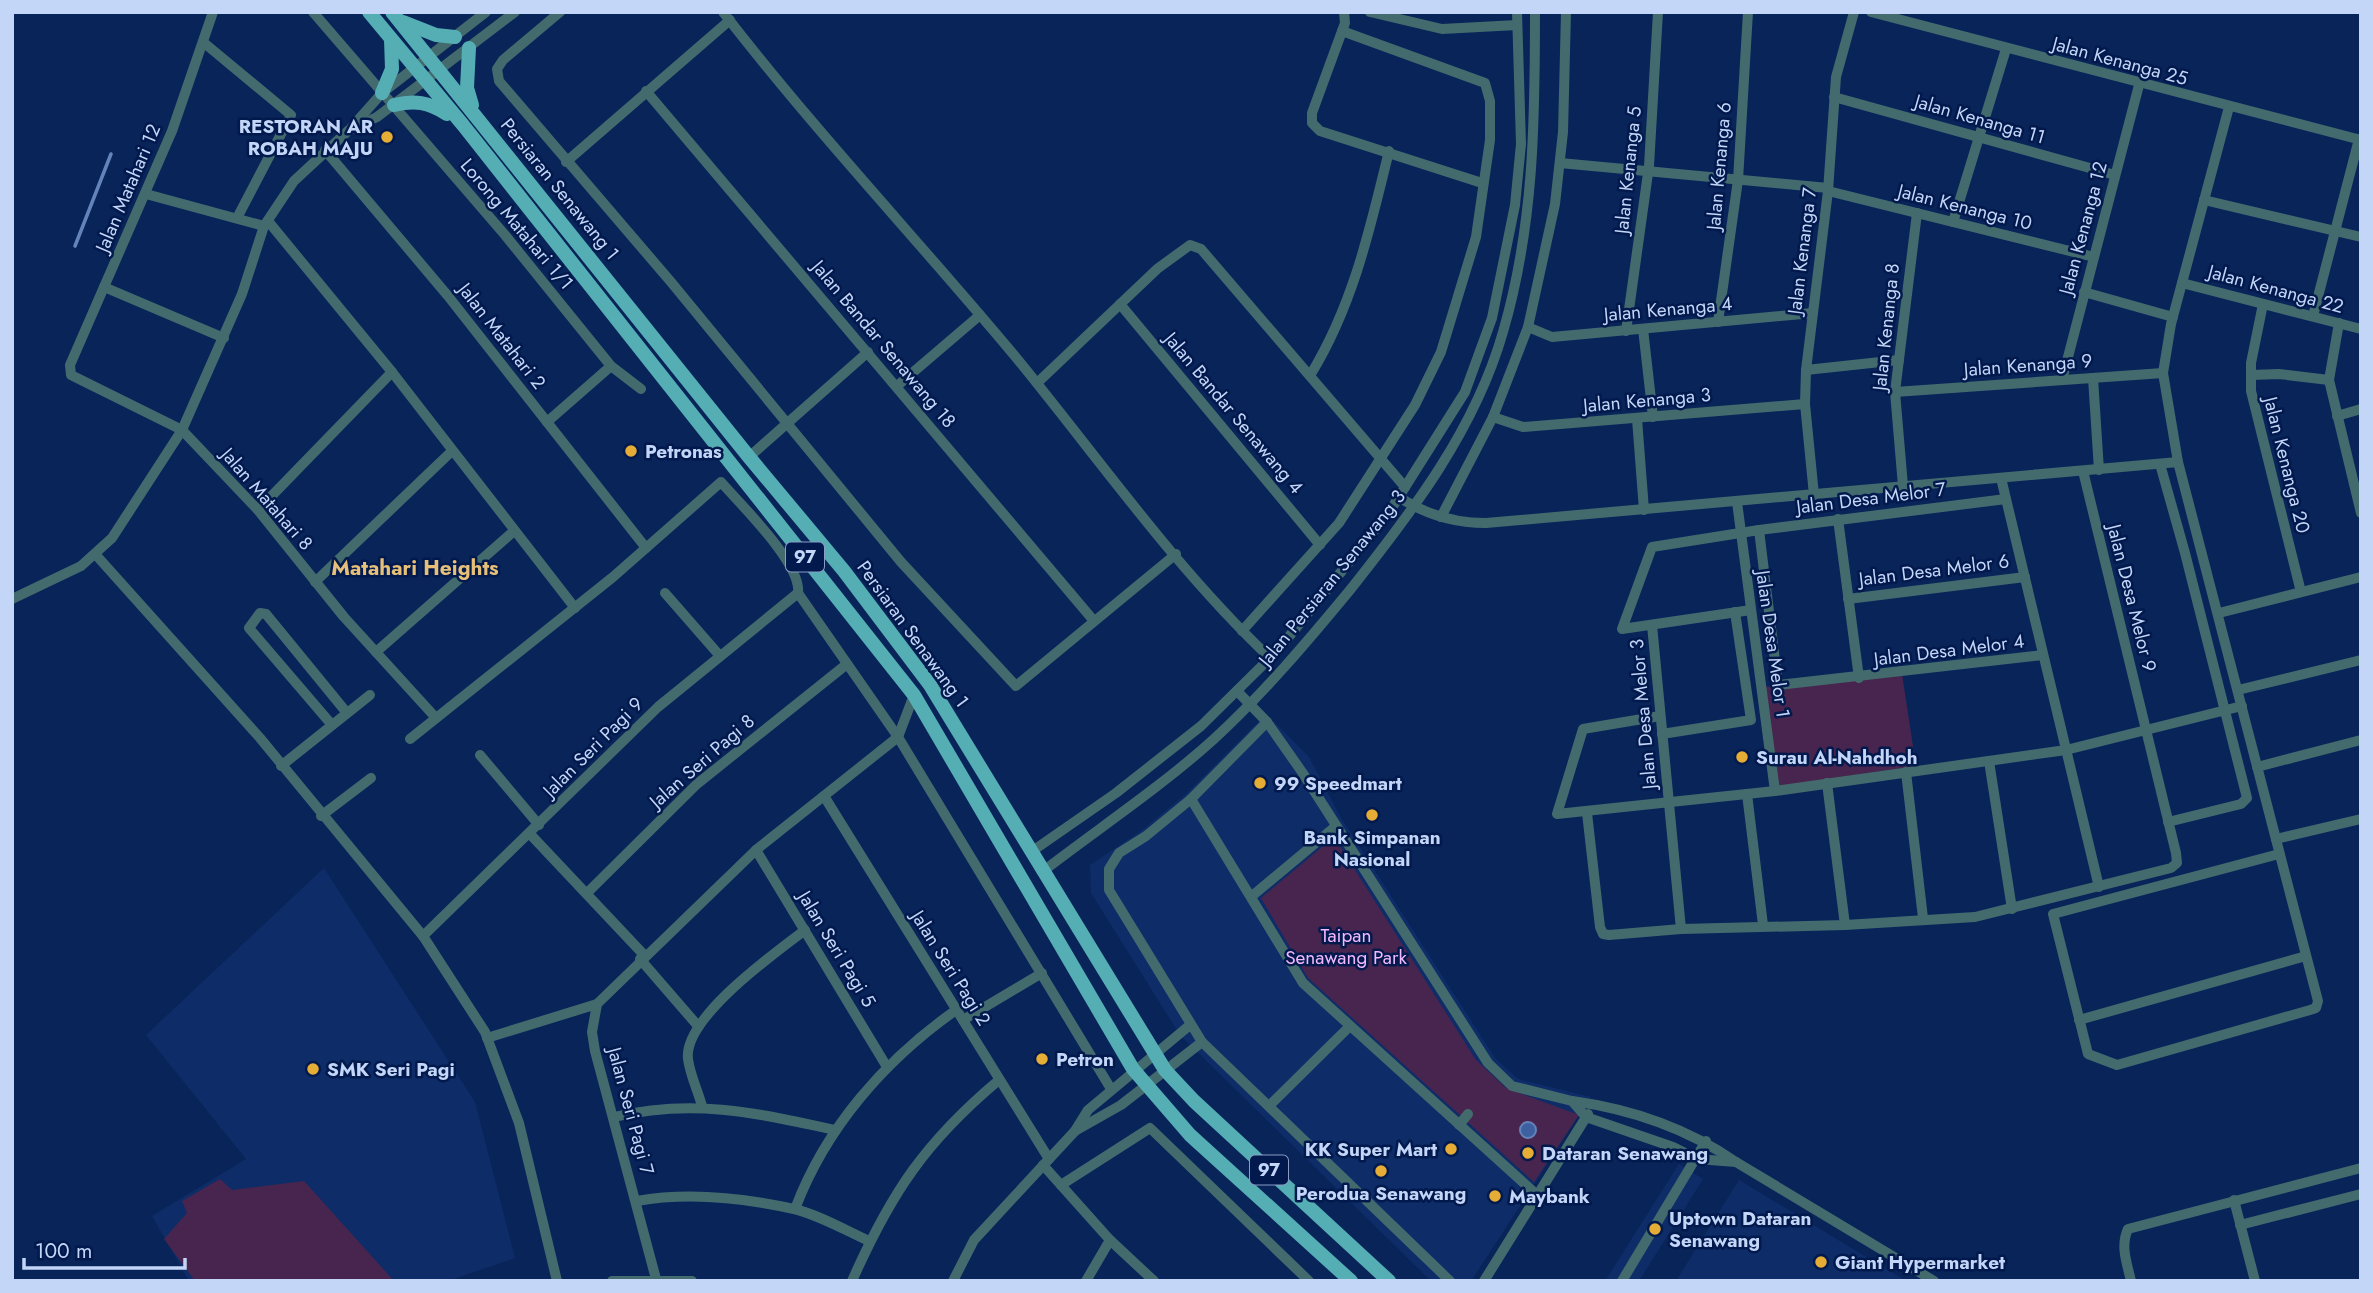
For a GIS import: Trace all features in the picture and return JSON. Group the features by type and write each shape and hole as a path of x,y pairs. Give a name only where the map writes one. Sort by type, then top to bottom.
{"main road":[{"name":"Persiaran Senawang 1","path":"369,12 914,695 1133,1069 1190,1135 1351,1281"},
{"path":"396,16 422,31 455,37"},
{"name":"Persiaran Senawang 1","path":"396,16 749,457 844,570 930,685 1165,1070 1194,1101 1389,1281"},
{"path":"382,93 392,69 391,39"},
{"path":"469,48 467,88 475,113"},
{"path":"394,105 414,100 424,102 457,120"}],"street":[{"name":"Jalan Matahari 12","path":"182,430 71,375 70,365 146,194 213,12"},
{"name":"Lorong Matahari 1/1","path":"313,12 611,366 641,389"},
{"path":"12,599 81,566 112,538 182,430 224,338 266,224 282,195 325,150 349,130 382,93 486,12"},
{"path":"349,130 394,105 515,12"},
{"path":"560,12 503,60 496,69 499,81 671,282 901,562 1016,686 1175,554"},
{"path":"1344,12 1342,31 1312,113 1312,123 1320,131 1482,183"},
{"path":"1370,12 1442,29 1517,25"},
{"name":"Jalan Persiaran Senawang 3","path":"1031,852 1116,793 1201,726 1270,658 1402,492 1465,392 1492,318 1515,205 1521,144 1517,25 1519,12"},
{"name":"Jalan Persiaran Senawang 3","path":"1042,872 1213,740 1293,661 1414,507 1466,424 1483,390 1503,332 1524,240 1535,143 1535,12"},
{"path":"1441,517 1493,417 1528,327 1555,204 1560,163 1566,12"},
{"name":"Jalan Kenanga 5","path":"1626,331 1648,173 1658,12"},
{"name":"Jalan Kenanga 6","path":"1718,322 1738,180 1748,12"},
{"name":"Jalan Kenanga 7","path":"1814,495 1805,404 1806,370 1828,190 1836,77 1854,12"},
{"name":"Jalan Kenanga 25","path":"1871,12 2140,85 2360,140"},
{"path":"566,162 727,16 833,148 1037,383 1175,554 1242,631 1270,658"},
{"path":"1242,631 1339,523 1415,405 1441,352 1476,237 1490,140 1490,101 1485,83 1342,31"},
{"path":"203,42 291,115 237,218"},
{"path":"1953,222 2006,48"},
{"name":"Jalan Kenanga 12","path":"2062,380 2140,85"},
{"name":"Jalan Bandar Senawang 18","path":"646,91 1094,621"},
{"name":"Jalan Kenanga 11","path":"1834,97 2115,175"},
{"path":"2229,107 2173,317 2163,373 2178,462 2318,1001 2316,1008 2117,1065 2088,1054 2053,914 2279,854"},
{"path":"2313,316 2360,140"},
{"name":"Jalan Matahari 2","path":"325,150 448,296 646,548"},
{"path":"1311,374 1330,342 1348,301 1389,151"},
{"name":"Jalan Kenanga 10","path":"1560,163 1828,190 2094,257"},
{"path":"146,194 266,224 392,372 575,608"},
{"path":"2204,200 2361,237"},
{"name":"Jalan Kenanga 8","path":"1903,486 1895,392 1917,213"},
{"path":"1037,383 1157,268 1190,245 1201,249 1311,374 1414,507 1458,523 1644,510 2178,462"},
{"name":"Jalan Kenanga 22","path":"2182,283 2361,329"},
{"path":"104,287 224,338"},
{"path":"2084,292 2173,317"},
{"name":"Jalan Bandar Senawang 4","path":"1120,304 1320,545"},
{"name":"Jalan Kenanga 20","path":"2263,304 2251,375 2256,415 2301,592"},
{"name":"Jalan Kenanga 4","path":"1528,327 1552,337 1812,313"},
{"path":"897,386 980,315"},
{"path":"2339,323 2329,380 2361,513"},
{"path":"1643,329 1653,417"},
{"path":"749,457 868,352"},
{"path":"1806,370 1899,360"},
{"path":"547,422 611,366"},
{"path":"258,510 392,372"},
{"name":"Jalan Kenanga 9","path":"1895,392 2163,373"},
{"path":"2251,375 2279,374 2329,380"},
{"path":"2093,378 2099,470"},
{"name":"Jalan Kenanga 3","path":"1493,417 1523,427 1805,404"},
{"path":"2337,416 2361,409"},
{"path":"1637,419 1644,510"},
{"name":"Jalan Matahari 8","path":"182,430 258,510 315,582 436,718"},
{"path":"315,582 452,451"},
{"path":"2160,464 2247,798 2241,804 2168,822"},
{"name":"Jalan Desa Melor 9","path":"2083,471 2177,863 2171,868 2099,887"},
{"path":"1587,813 1603,934 1975,917 2099,887 2001,478"},
{"path":"410,739 575,608 721,482 791,566 799,584 798,593 898,737 1111,1089"},
{"name":"Jalan Desa Melor 7","path":"1652,625 1622,629 1651,547 1741,532 2006,499"},
{"name":"Jalan Desa Melor 1","path":"1737,502 1775,791"},
{"path":"1838,519 1859,678"},
{"name":"Jalan Desa Melor 4","path":"1759,530 1778,685 1859,678 2043,655"},
{"path":"376,652 514,531"},
{"path":"96,555 260,738 321,816 423,936 487,1038 519,1122 557,1281"},
{"name":"Jalan Desa Melor 6","path":"1848,598 2025,577"},
{"path":"2219,613 2361,577"},
{"path":"665,593 720,656"},
{"name":"Jalan Seri Pagi 9","path":"423,936 658,707 798,593"},
{"path":"1652,625 1751,610"},
{"path":"1662,734 1751,720 1735,612"},
{"path":"332,725 249,628 260,613 266,614 347,713"},
{"name":"Jalan Desa Melor 3","path":"1652,625 1681,929"},
{"path":"2238,690 2361,660"},
{"name":"Jalan Seri Pagi 8","path":"587,893 697,784 847,664"},
{"path":"1237,691 1266,722 1488,1063 1512,1086 1671,1126 1706,1141 1736,1163 1934,1281"},
{"path":"281,766 370,695"},
{"path":"487,1038 597,1004 757,850 898,737 914,695"},
{"path":"1660,716 1583,729 1556,809 1562,815 1587,813 1668,800 1775,791 2066,750 2242,706"},
{"path":"1266,722 1191,799 1146,836 1119,853 1109,869 1109,890 1202,1042 1450,1281"},
{"path":"2257,766 2361,740"},
{"path":"480,755 534,829 698,1026"},
{"path":"1989,761 2012,909"},
{"path":"1906,772 1923,918"},
{"path":"321,816 371,778"},
{"path":"1827,783 1845,925"},
{"path":"1747,794 1763,925"},
{"name":"Jalan Seri Pagi 2","path":"824,796 960,1015 1061,1185 1110,1240 1154,1281"},
{"path":"1191,799 1303,983 1537,1195"},
{"path":"2276,839 2361,819"},
{"path":"1252,896 1336,826"},
{"name":"Jalan Seri Pagi 5","path":"757,850 887,1067"},
{"path":"702,1106 687,1057 698,1026 743,977 805,930"},
{"path":"2079,1020 2306,956"},
{"path":"795,1209 825,1143 887,1067 921,1035 1042,973"},
{"name":"Jalan Seri Pagi 7","path":"597,1004 592,1032 656,1279"},
{"path":"953,1281 974,1240 1075,1131 1088,1110 1133,1069 1190,1025"},
{"path":"1269,1106 1350,1026"},
{"path":"1075,1131 1096,1121 1202,1042"},
{"path":"852,1281 869,1241 914,1167 954,1118 999,1080"},
{"path":"1573,1101 1586,1118 1672,1147 1697,1159 1736,1163"},
{"path":"1484,1281 1586,1118 1591,1104"},
{"path":"614,1117 649,1109 702,1106 757,1113 835,1130"},
{"path":"1459,1125 1468,1114"},
{"path":"1061,1185 1150,1128 1309,1281"},
{"path":"1622,1281 1706,1141"},
{"path":"2131,1281 2123,1238 2128,1229 2138,1224 2361,1168"},
{"path":"2240,1225 2361,1194"},
{"path":"637,1201 666,1196 700,1196 795,1209 869,1241"},
{"path":"2234,1200 2255,1281"},
{"path":"1086,1281 1110,1240"},
{"path":"612,1281 692,1281"}],"shaded area":[{"path":"1266,714 1309,757 1341,818 1495,1058 1518,1079 1591,1097 1471,1281 1431,1281 1180,1035 1091,893 1090,865 1141,831 1186,794"},
{"name":"SMK Seri Pagi","path":"324,868 475,1102 515,1258 448,1281 189,1281 152,1216 246,1159 146,1035"},
{"path":"1525,1122 1531,1122 1536,1130 1534,1136 1525,1138 1520,1133 1520,1127"},
{"name":"Uptown Dataran Senawang","path":"1679,1164 1703,1179 1639,1281 1605,1281"},
{"path":"1739,1180 1906,1281 1676,1281"}],"green space":[{"path":"1902,674 1916,766 1777,787 1763,687"},
{"name":"Taipan Senawang Park","path":"1334,837 1476,1060 1506,1088 1579,1115 1534,1182 1308,978 1261,898"},
{"path":"220,1179 232,1190 304,1181 394,1281 195,1281 164,1239 187,1213 182,1201"}],"waterway":[{"path":"75,246 111,154"}],"place":[{"name":"RESTORAN AR ROBAH MAJU","path":"387,137"},
{"name":"Petronas","path":"631,451"},
{"name":"Surau Al-Nahdhoh","path":"1742,757"},
{"name":"99 Speedmart","path":"1260,783"},
{"name":"Bank Simpanan Nasional","path":"1372,815"},
{"name":"Petron","path":"1042,1059"},
{"name":"SMK Seri Pagi","path":"313,1069"},
{"name":"KK Super Mart","path":"1451,1149"},
{"name":"Dataran Senawang","path":"1528,1153"},
{"name":"Perodua Senawang","path":"1381,1171"},
{"name":"Maybank","path":"1495,1196"},
{"name":"Uptown Dataran Senawang","path":"1655,1229"},
{"name":"Giant Hypermarket","path":"1821,1262"}],"district":[{"name":"Matahari Heights","path":"415,568"}]}
